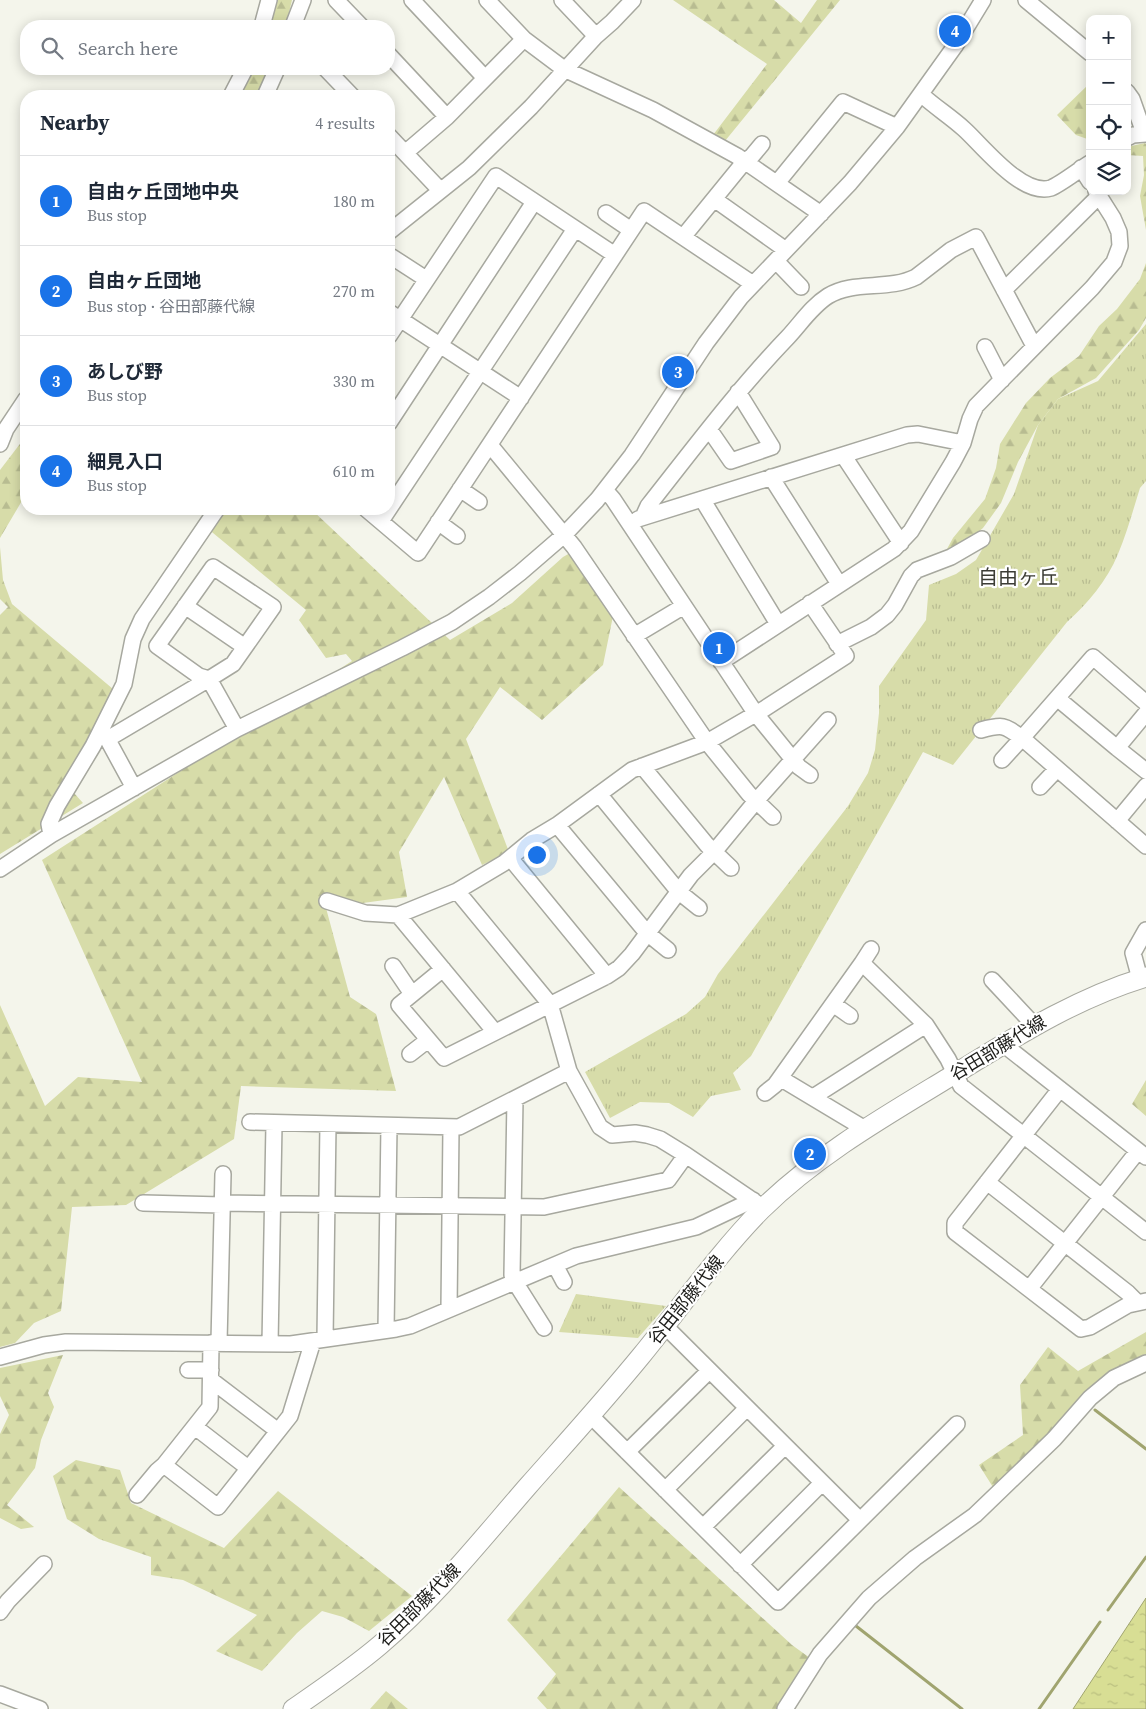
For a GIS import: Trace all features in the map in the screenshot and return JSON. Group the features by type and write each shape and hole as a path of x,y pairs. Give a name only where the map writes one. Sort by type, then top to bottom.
{"main road":[{"name":"谷田部藤代線","path":"293,1709 357,1664 381,1644 446,1580 665,1326 758,1204 865,1129 1034,1025 1067,1009 1143,978"}],"street":[{"path":"264,20 270,0"},
{"path":"296,20 303,0"},
{"path":"336,0 355,20"},
{"path":"412,0 485,78"},
{"path":"487,0 524,39 564,69 653,110 745,161 821,214"},
{"path":"562,0 596,36"},
{"path":"395,222 469,168 531,107 564,69 633,0"},
{"path":"0,869 51,836 237,728 452,622 505,585 564,535 605,490 632,455 706,343 730,311 753,284 850,183 897,127 922,95 983,0"},
{"path":"1026,0 1086,50"},
{"path":"405,153 447,118 524,39"},
{"path":"395,62 447,118"},
{"path":"234,90 243,75"},
{"path":"271,90 275,75"},
{"path":"332,75 346,90"},
{"path":"922,95 964,128 1013,177 1027,184 1041,188 1050,188 1085,165"},
{"path":"1131,98 1145,133 1131,136"},
{"path":"777,183 843,102 897,127"},
{"path":"395,142 440,190"},
{"path":"683,237 745,161 762,144"},
{"path":"395,315 426,279 496,176 614,255"},
{"path":"1004,290 1096,195"},
{"path":"721,662 901,543 911,531 954,462 976,406 1104,275 1114,262 1118,254 1119,232 1113,218 1098,195"},
{"path":"714,199 781,256 801,286"},
{"path":"395,414 534,202"},
{"path":"374,515 418,553 644,211 753,284"},
{"path":"606,213 632,230"},
{"path":"395,500 575,228"},
{"path":"636,520 738,392 805,317 829,296 844,290 894,285 910,280 951,250 976,237 1034,346"},
{"path":"395,259 426,279"},
{"path":"395,317 520,398"},
{"path":"985,347 1002,380"},
{"path":"709,429 731,461 772,447 738,392"},
{"path":"0,444 6,429 20,408"},
{"path":"636,520 912,434 962,443"},
{"path":"490,445 564,535 600,584 707,742 756,801 774,817"},
{"path":"843,456 901,543"},
{"path":"772,477 839,584"},
{"path":"460,489 480,502"},
{"path":"605,490 636,520 684,606 756,714 793,760 810,775"},
{"path":"702,499 778,624"},
{"path":"51,836 49,824 57,806 93,746 124,684 134,640 142,619 213,515"},
{"path":"381,521 385,515"},
{"path":"438,522 457,536"},
{"path":"837,644 870,627 887,615 895,605 911,576 917,570 951,557 982,539"},
{"path":"134,788 108,742 111,736 209,679 233,664 273,607 213,567 157,646 199,676 209,679 237,728"},
{"path":"327,901 365,913 398,915 457,891 511,859 532,840 557,825 632,770 707,742 756,714 846,656 810,603"},
{"path":"185,606 245,647"},
{"path":"634,636 684,606"},
{"path":"1002,760 1093,657 1146,703"},
{"path":"1057,698 1146,771"},
{"path":"1116,748 1146,713"},
{"path":"443,969 399,1005 444,1058 607,976 619,968 691,875 714,852 756,801 828,720"},
{"path":"981,730 994,726 1005,726 1022,738 1146,846"},
{"path":"642,766 714,852 731,868"},
{"path":"1040,787 1057,769"},
{"path":"599,794 679,892 699,908"},
{"path":"1116,821 1143,796"},
{"path":"557,825 647,933 668,950"},
{"path":"511,859 607,976"},
{"path":"457,891 550,1004 569,1071 589,1109 604,1131 615,1135 636,1133 660,1139 758,1204"},
{"path":"398,915 495,1032"},
{"path":"1143,978 1133,953 1146,930"},
{"path":"765,1093 775,1085 871,949"},
{"path":"862,963 926,1025 948,1060 961,1086 1146,1232"},
{"path":"393,966 412,994"},
{"path":"992,980 1034,1025"},
{"path":"833,1004 850,1016"},
{"path":"813,1097 926,1025"},
{"path":"410,1054 428,1040"},
{"path":"1003,1044 1142,1154 1102,1197 1029,1290"},
{"path":"250,1122 459,1127 569,1071"},
{"path":"780,1078 865,1129"},
{"path":"1060,1089 954,1223 955,1232 1081,1329 1090,1327 1128,1305 1141,1302"},
{"path":"515,1099 512,1275 514,1282 544,1328"},
{"path":"270,1344 274,1124"},
{"path":"164,1465 218,1507 290,1416 319,1340 327,1204 328,1124"},
{"path":"386,1330 389,1126"},
{"path":"449,1310 451,1128"},
{"path":"143,1203 544,1207 668,1180 686,1155"},
{"path":"137,1495 157,1470 164,1465 210,1407 215,1342 222,1174"},
{"path":"987,1182 1141,1302"},
{"path":"0,1357 44,1345 66,1342 291,1344 410,1326 576,1256 696,1227 758,1204"},
{"path":"555,1265 564,1282"},
{"path":"665,1326 860,1520"},
{"path":"785,1709 820,1654 869,1598 916,1558 975,1515 1048,1445 1090,1398 1114,1378 1146,1362"},
{"path":"188,1370 211,1375 278,1431"},
{"path":"627,1452 710,1371"},
{"path":"665,1490 747,1408"},
{"path":"590,1415 778,1602 957,1424"},
{"path":"195,1427 248,1468"},
{"path":"703,1527 785,1446"},
{"path":"740,1565 822,1483"},
{"path":"0,1612 8,1601 44,1564"},
{"path":"0,1694 40,1709"}],"green space":[{"path":"273,0 292,0 287,20 267,20"},
{"path":"673,0 774,0 801,23 817,0 840,0 725,141 713,135 767,64"},
{"path":"245,75 267,75 261,90 237,90"},
{"path":"1086,87 1086,139 1076,135 1057,115"},
{"path":"1146,144 1146,230 1140,196 1144,175 1143,156 1131,155 1131,146"},
{"path":"1146,263 1146,318 1139,330 1096,378 1058,399 1038,425 1018,462 1001,503 983,528 959,548 942,558 953,538 985,499 996,468 1000,444 1026,403 1050,378 1079,356 1099,326 1117,309 1140,279"},
{"path":"1146,324 1146,481 1140,488 1114,564 1103,582 1067,622 953,765 923,752 751,1056 733,1073 741,1090 711,1096 693,1117 669,1103 640,1102 610,1118 585,1072 686,1014 705,997 718,974 848,806 868,773 875,750 879,713 879,686 926,620 929,585 956,574 976,560 1014,494 1038,425 1058,399 1098,381"},
{"path":"20,444 20,504 0,538 0,470"},
{"path":"217,515 317,515 450,640 512,603 563,557 570,553 613,616 603,665 542,720 500,687 466,739 509,852 482,865 444,777 399,852 407,897 326,908 350,997 376,1014 396,1091 241,1086 234,1139 126,1205 72,1207 61,1311 34,1323 15,1343 0,1347 0,1005 45,1106 78,1077 142,1082 42,860 352,661 346,654 326,658 299,620 306,610 207,528"},
{"path":"0,547 3,580 12,604 113,689 65,783 83,803 0,854 0,615 8,607 0,599"},
{"path":"1146,1080 1146,1116 1132,1104"},
{"path":"576,1294 666,1306 638,1338 559,1332"},
{"path":"1146,1332 1146,1358 996,1492 979,1465 1023,1435 1020,1385 1048,1347 1078,1371"},
{"path":"63,1355 48,1393 54,1407 41,1440 35,1468 7,1505 34,1527 21,1529 0,1518 0,1434 9,1415 0,1396 0,1368"},
{"path":"76,1460 120,1470 131,1503 224,1548 278,1491 412,1596 369,1631 343,1617 322,1611 297,1633 262,1671 216,1651 257,1615 183,1580 151,1575 151,1557 99,1539 67,1519 53,1476"},
{"path":"619,1487 792,1645 810,1658 778,1709 547,1709 537,1698 556,1674 507,1620"},
{"path":"386,1691 408,1709 370,1709"}],"water":[{"path":"1146,1598 1146,1709 1073,1709"}],"waterway":[{"path":"1095,1410 1146,1449"},
{"path":"1108,1610 1146,1557"},
{"path":"1039,1709 1100,1622"},
{"path":"856,1626 962,1709"}],"place":[{"name":"細見入口","path":"955,31"},
{"name":"あしび野","path":"678,372"},
{"name":"自由ヶ丘団地中央","path":"719,648"},
{"name":"自由ヶ丘団地","path":"810,1154"}],"district":[{"name":"自由ヶ丘","path":"1018,577"}]}
